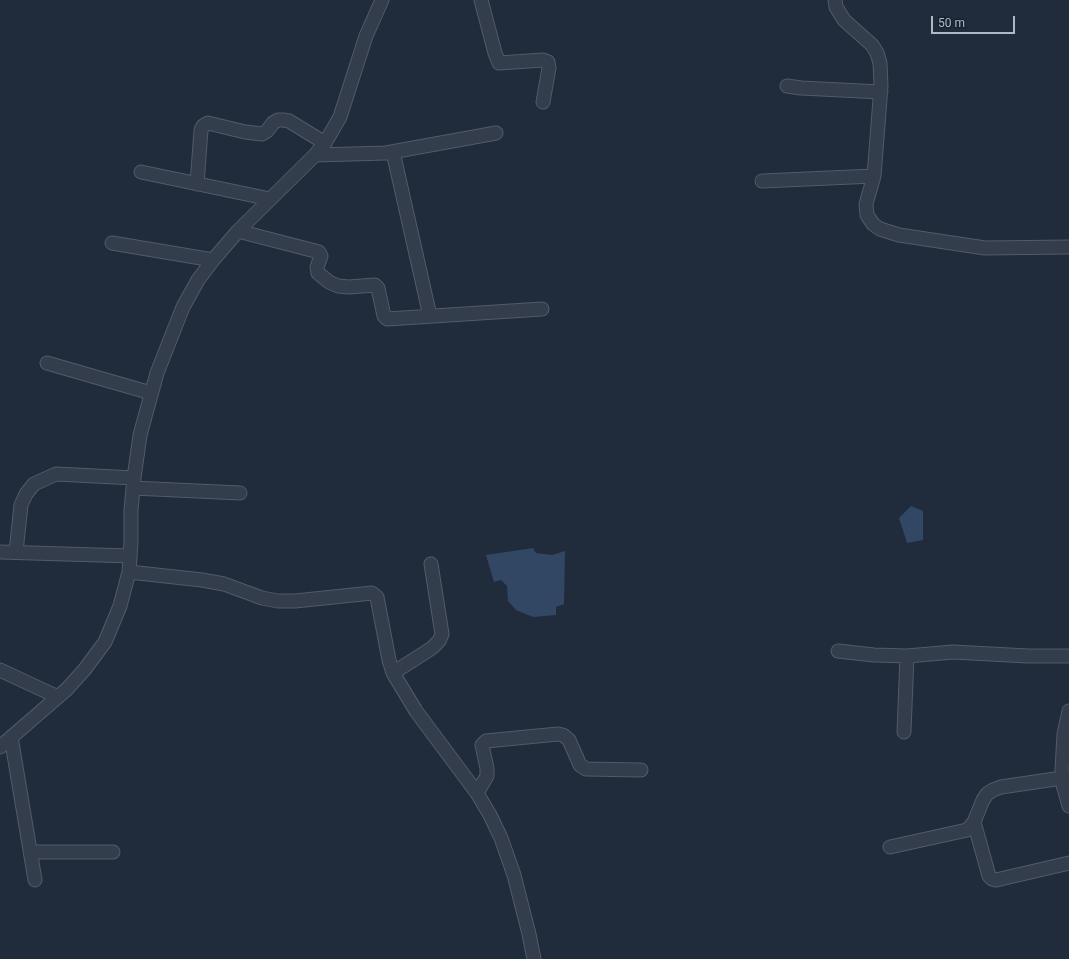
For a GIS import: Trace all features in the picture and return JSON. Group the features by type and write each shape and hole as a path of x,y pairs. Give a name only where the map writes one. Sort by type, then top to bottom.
{"street":[{"path":"0,747 67,689 85,669 105,642 120,606 129,572 133,483 140,434 151,393 163,358 184,307 198,280 213,260 238,231 315,155 325,143 340,117 366,36 382,0"},
{"path":"481,0 499,63 543,60 548,62 549,68 543,102"},
{"path":"835,0 836,7 844,20 872,45 877,53 880,63 881,92 874,176 866,204 867,216 874,224 880,229 899,235 985,248 1069,247"},
{"path":"787,86 881,92"},
{"path":"197,184 201,130 203,126 208,123 245,132 262,134 278,120 289,121 325,143"},
{"path":"315,155 393,152 496,133"},
{"path":"393,152 430,316"},
{"path":"141,172 270,199"},
{"path":"762,182 874,176"},
{"path":"238,231 319,252 322,256 317,267 318,273 329,282 338,286 349,287 375,284 378,288 384,316 387,319 542,309"},
{"path":"112,243 213,260"},
{"path":"47,363 151,393"},
{"path":"16,552 21,505 26,494 34,484 56,474 240,493"},
{"path":"0,552 130,556"},
{"path":"393,673 432,648 439,641 442,634 432,564"},
{"path":"129,572 202,580 224,584 262,598 278,601 295,601 372,593 377,597 389,660 393,673 416,711 477,793 501,838 514,875 534,959"},
{"path":"838,651 874,655 907,656 952,652 1028,656 1069,656"},
{"path":"904,732 907,656"},
{"path":"0,670 58,697"},
{"path":"1069,710 1063,751 1062,778 1069,806"},
{"path":"477,793 487,776 487,768 482,745 486,741 558,734 563,735 568,740 580,765 586,769 641,770"},
{"path":"11,737 35,880"},
{"path":"890,847 963,832 970,828 983,800 987,794 993,790 1001,787 1062,778"},
{"path":"974,822 989,876 992,879 996,880 1069,863"},
{"path":"30,852 113,852"}],"water":[{"path":"911,506 923,511 923,540 907,543 899,518"},
{"path":"533,548 536,553 552,555 565,551 564,604 556,607 556,615 533,617 516,610 508,601 507,586 501,580 494,582 486,555"}]}
